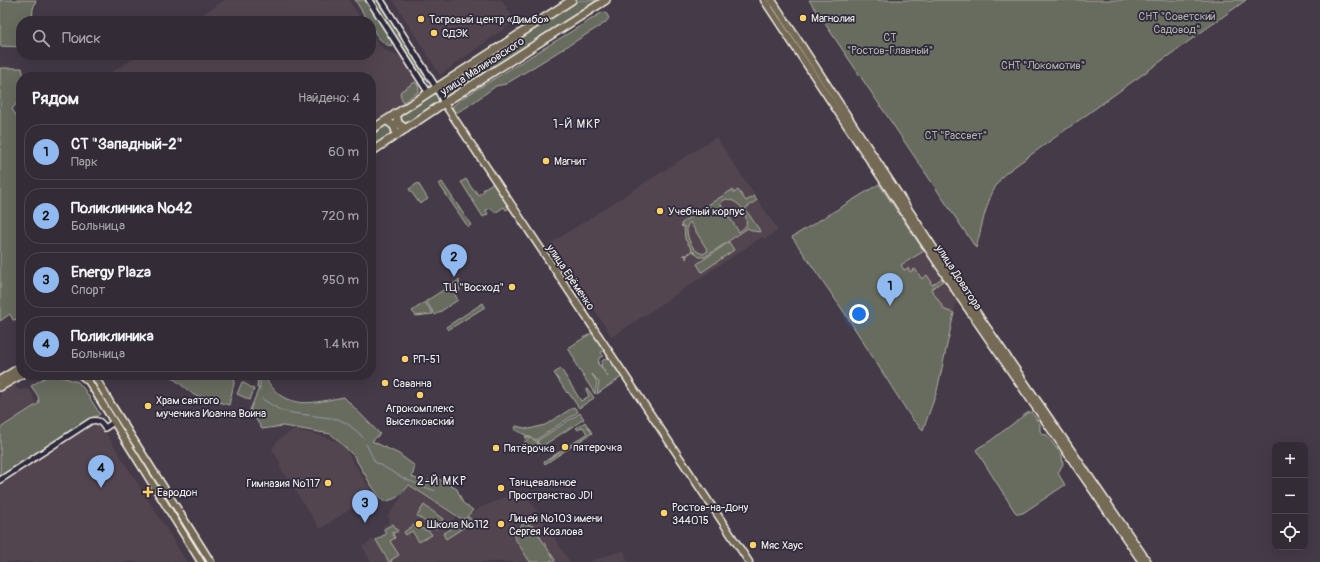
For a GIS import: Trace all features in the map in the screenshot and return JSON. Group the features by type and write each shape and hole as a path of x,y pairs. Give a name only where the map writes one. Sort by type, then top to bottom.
{"highway":[{"name":"улица Малиновского","path":"376,127 572,0"},
{"name":"улица Малиновского","path":"376,149 444,103 606,0"},
{"path":"396,113 398,123 406,128"},
{"path":"386,120 394,126 397,135"},
{"path":"0,380 16,371"},
{"path":"0,387 16,378"}],"main road":[{"name":"улица Доватора","path":"764,0 846,127 961,299 1142,562"},
{"name":"улица Доватора","path":"772,0 963,292 1148,562"},
{"name":"улица Ерёменко","path":"444,103 749,562"},
{"path":"87,380 201,562"},
{"path":"96,380 211,562"},
{"path":"138,463 143,463 145,459"},
{"path":"145,473 147,468 151,468"}],"street":[{"path":"369,0 428,92"},
{"name":"улица Ерёменко","path":"381,0 430,76 444,103"},
{"path":"421,82 427,81 430,76"},
{"path":"0,480 91,421 95,420 101,422 105,428 114,422"}],"shaded area":[{"path":"225,0 349,0 359,16 200,16"},
{"path":"393,0 502,0 515,21 440,75"},
{"path":"376,41 385,50 401,57 424,92 376,124 376,72 112,72 131,60 376,60"},
{"path":"716,137 778,230 764,240 762,237 612,337 551,243"},
{"path":"924,251 942,278 932,285 930,282 931,281 922,279 904,270 901,265"},
{"path":"943,281 957,301 954,313 945,310 930,289"},
{"path":"14,383 18,390 27,389 32,393 36,404 0,426 0,391"},
{"path":"93,422 101,425 187,562 0,562 0,482"},
{"name":"Гимназия №117","path":"293,430 315,434 338,442 346,450 373,494 320,529 279,466 281,464 272,449 279,439"},
{"path":"409,486 455,517 446,531 480,508 506,497 529,499 570,562 371,562 362,546 384,533 383,526 390,522 388,516"},
{"path":"624,550 628,562 588,562"}],"green space":[{"path":"0,0 36,0 32,16 16,16 16,47 0,46"},
{"path":"355,0 365,0 375,16 365,16"},
{"path":"372,0 377,0 427,77 426,79 424,79"},
{"path":"577,0 597,0 445,98 439,89"},
{"path":"809,0 1246,0 1007,172 1000,179 990,198 976,248"},
{"path":"603,12 606,13 609,18 605,23 506,84 496,86 467,107 456,113 452,110 453,106 461,99"},
{"path":"376,17 391,40 392,45 391,46 384,43 376,33"},
{"path":"0,68 22,68 23,72 16,72 16,105 12,109 16,115 16,320 13,320 10,314 0,321"},
{"path":"415,82 418,85 419,91 404,102 402,101 401,91"},
{"path":"435,91 441,100 408,123 401,121 400,117 402,113"},
{"path":"387,123 391,124 393,133 376,145 376,131"},
{"path":"466,179 478,195 484,191 483,189 493,183 510,208 506,210 504,207 495,213 491,208 486,210 488,214 483,217 461,182"},
{"path":"442,182 471,225 468,227 439,184"},
{"path":"418,183 428,199 420,204 409,189"},
{"path":"879,184 924,251 901,265 904,270 908,268 910,272 915,269 922,279 927,275 932,285 942,278 943,281 931,289 945,310 954,313 937,391 923,430 912,419 846,315 792,237"},
{"path":"732,190 734,193 738,190 746,201 754,196 757,200 745,209 761,232 753,231 748,228 705,257 699,257 693,251 687,255 692,250 685,239 684,226 682,227 681,224 692,215","holes":["726,199 739,205 746,217 746,226 739,232 720,203","690,222 708,251 703,254 696,250 690,243 687,231 687,226"]},
{"path":"729,242 734,250 702,272 697,264"},
{"path":"459,280 460,291 455,295 458,300 435,315 426,301"},
{"path":"425,302 433,314 416,316 412,311"},
{"path":"483,303 485,307 448,330 446,327"},
{"path":"593,332 605,350 601,352 603,356 599,358 598,365 600,365 608,377 601,366 602,361 610,356 623,376 597,394 599,382 592,374 597,382 595,394 576,365 568,348"},
{"path":"561,369 581,401 589,396 586,390 588,389 594,398 579,408 554,373"},
{"path":"41,380 71,380 78,382 100,414 0,479 0,428 39,403 38,396 31,386"},
{"path":"175,380 235,380 229,405 194,395"},
{"path":"258,380 266,380 283,397 306,403 344,397 380,434 372,441 399,454 415,466 412,477 424,482 437,478 457,489 463,503 473,510 465,519 460,518 409,485 398,497 383,501 371,485 354,456 331,434 283,426 262,429 250,410 259,388 257,388"},
{"path":"242,382 254,389 250,400 237,394"},
{"path":"574,407 578,412 536,440 515,430 516,426 529,429 545,425"},
{"path":"1031,412 1040,424 1040,431 1042,434 1047,435 1062,456 1063,464 1058,473 1065,485 1023,513 1018,514 1015,512 976,450 1027,413"},
{"path":"580,413 584,419 541,447 537,441"},
{"path":"585,422 592,433 545,464 544,462 587,434 583,427 578,430 576,428"},
{"path":"525,436 536,441 540,447 529,453 526,452 521,445 527,440"},
{"path":"424,505 443,519 436,529 417,516"},
{"path":"469,517 472,522 446,539 443,534"},
{"path":"393,524 398,531 394,533 392,532 395,538 390,541 399,555 391,560 392,562 389,562 376,540 386,534 384,529"},
{"path":"523,524 533,526 555,560 554,562 552,562 552,560 548,562 530,562 514,537 515,532"},
{"path":"414,525 430,532 432,535 419,542 412,531 406,535 404,532"}],"waterway":[{"path":"260,380 260,390"},
{"path":"262,399 280,410 338,419 348,424 363,438"},
{"path":"366,444 375,462 405,479 435,491"}],"place":[{"name":"Магнолия","path":"803,18"},
{"name":"Тогровый центр «Димбо»","path":"421,19"},
{"name":"СДЭК","path":"434,33"},
{"name":"Магнит","path":"546,161"},
{"name":"Учебный корпус","path":"660,211"},
{"name":"Поликлиника №42","path":"454,277"},
{"name":"ТЦ \"Восход\"","path":"512,287"},
{"name":"СТ \"Западный-2\"","path":"890,306"},
{"name":"РП-51","path":"405,359"},
{"name":"Саванна","path":"385,383"},
{"name":"Агрокомплекс Выселковский","path":"420,395"},
{"name":"Храм святого мученика Иоанна Воина","path":"148,406"},
{"name":"пятерочка","path":"565,447"},
{"name":"Пятёрочка","path":"496,448"},
{"name":"Гимназия №117","path":"328,483"},
{"name":"Поликлиника","path":"101,488"},
{"name":"Танцевальное Пространство JDI","path":"501,488"},
{"name":"Евродон","path":"148,492"},
{"name":"Ростов-на-Дону 344015","path":"664,513"},
{"name":"Energy Plaza","path":"365,523"},
{"name":"Школа №112","path":"419,524"},
{"name":"Лицей №103 имени Сергея Козлова","path":"501,524"},
{"name":"Мяс Хаус","path":"753,545"}],"district":[{"name":"1-Й МКР","path":"577,124"},
{"name":"2-Й МКР","path":"442,481"}],"park label":[{"name":"СНТ \"Советский Садовод\"","path":"1177,22"},
{"name":"СТ \"Ростов-Главный\"","path":"890,43"},
{"name":"СНТ \"Локомотив\"","path":"1043,65"},
{"name":"СТ \"Рассвет\"","path":"956,135"}]}
